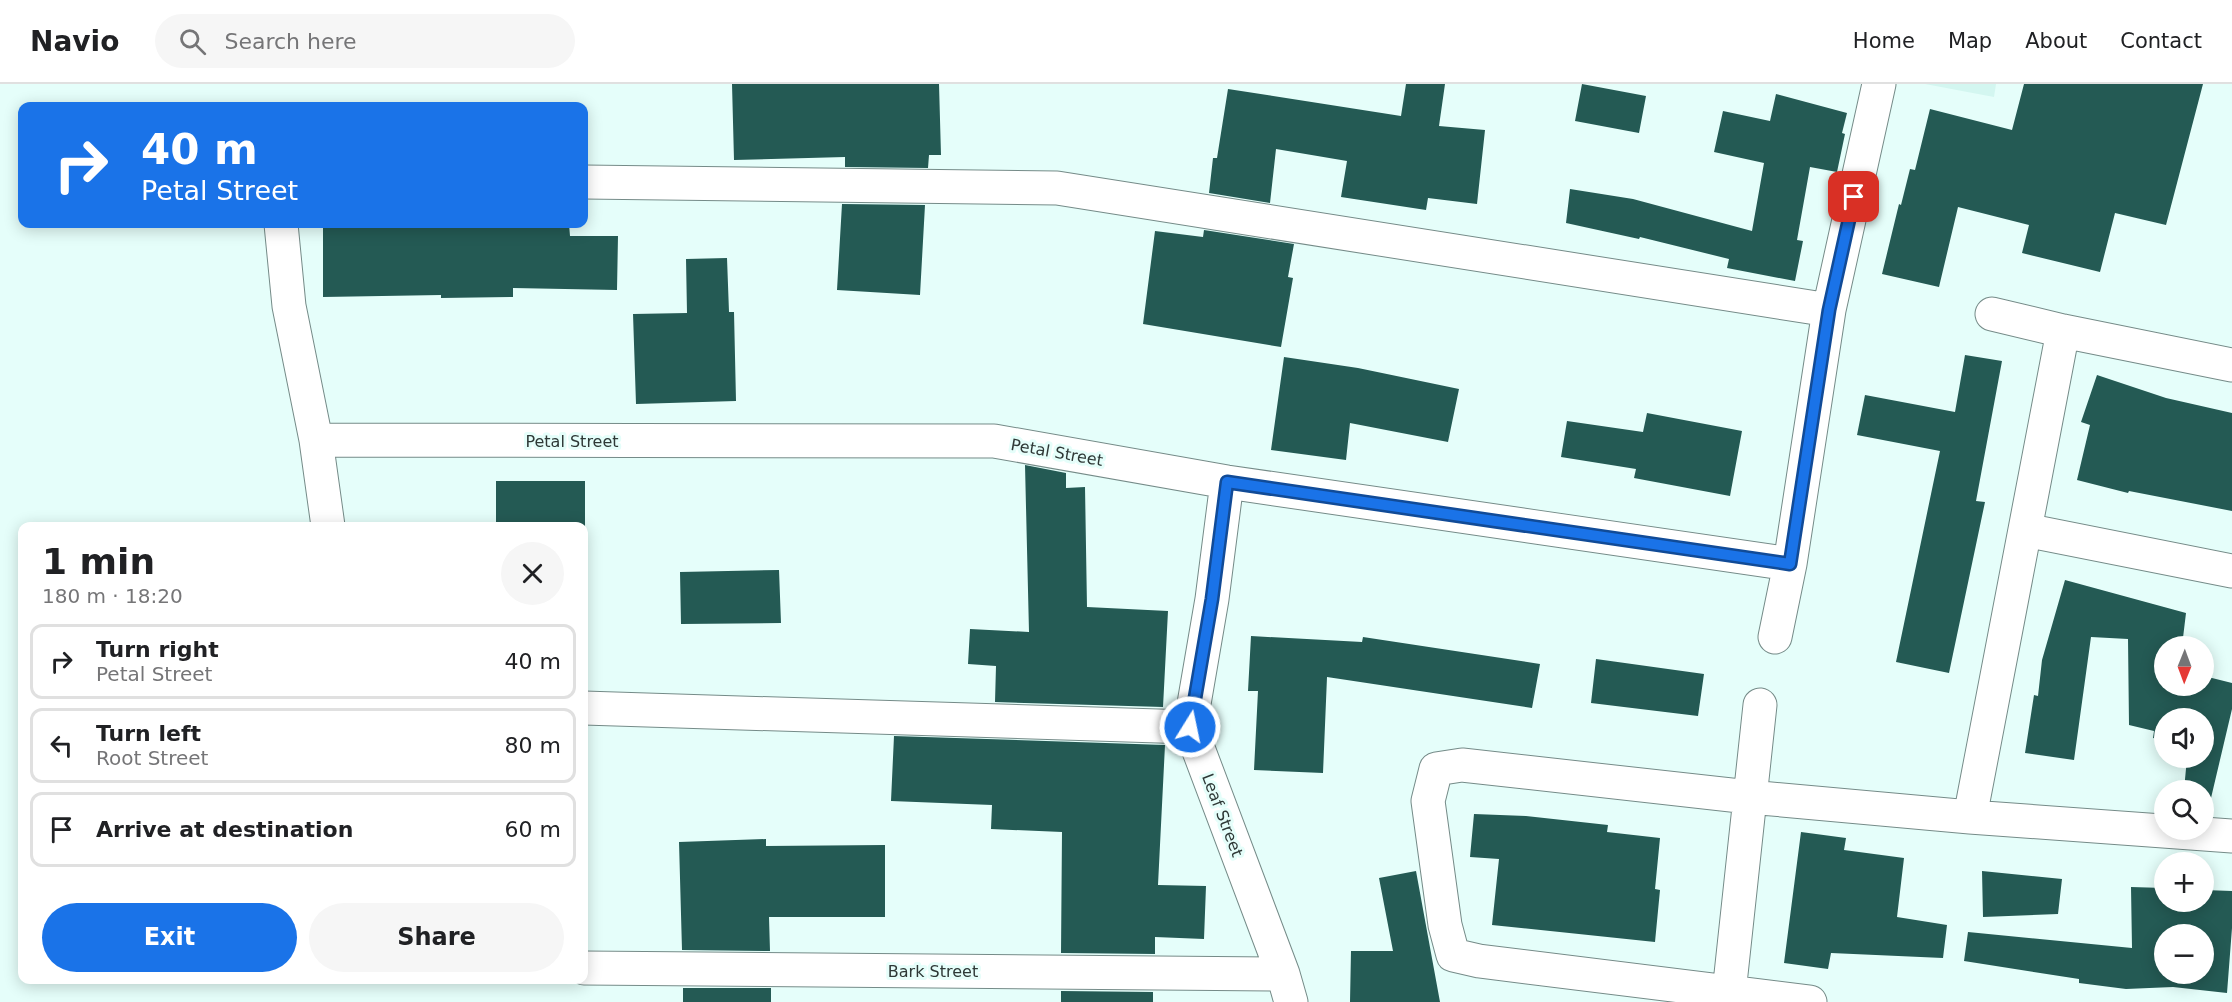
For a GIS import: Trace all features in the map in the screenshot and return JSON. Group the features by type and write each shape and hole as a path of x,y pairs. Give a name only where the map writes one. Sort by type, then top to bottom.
{"street":[{"path":"1774,637 1790,564 1829,310 1880,84"},
{"path":"588,182 1057,188 1829,310"},
{"path":"281,228 289,306 316,440 327,522"},
{"path":"1992,314 2232,366"},
{"path":"1970,817 2063,331"},
{"name":"Petal Street","path":"316,440 994,441 1227,482 1790,564"},
{"path":"588,708 1190,727 1212,599 1227,482"},
{"path":"2025,530 2232,571"},
{"path":"1728,998 1760,705"},
{"name":"Leaf Street","path":"1190,727 1287,988"},
{"path":"1810,1002 1728,998 1479,961 1453,955 1445,925 1428,801 1436,769 1462,765 1749,797 1970,817 2232,836"},
{"name":"Bark Street","path":"588,968 1287,988"}],"shaded area":[{"path":"1925,84 1996,84 1994,97"}],"building":[{"path":"732,84 939,84 941,155 929,155 928,168 845,167 845,157 734,160"},
{"path":"1406,84 1445,84 1439,126 1485,130 1477,204 1428,198 1426,210 1341,197 1347,161 1276,149 1270,203 1209,193 1213,158 1217,158 1228,89 1401,116"},
{"path":"1582,84 1646,96 1639,133 1575,121"},
{"path":"2024,84 2203,84 2166,225 2115,213 2100,272 2022,253 2029,225 1958,207 1939,287 1882,274 1899,204 1901,205 1910,169 1915,170 1930,109 2012,130"},
{"path":"1776,94 1847,113 1837,172 1810,167 1797,240 1803,241 1795,281 1727,268 1729,259 1640,237 1639,239 1566,223 1570,189 1633,199 1752,231 1764,163 1714,152 1723,111 1770,121"},
{"path":"842,204 925,205 920,295 837,290"},
{"path":"323,228 569,228 570,236 618,236 617,290 513,288 513,297 441,298 441,295 323,297"},
{"path":"1204,230 1294,244 1288,277 1293,278 1281,347 1143,324 1155,231 1203,237"},
{"path":"727,258 729,312 734,312 736,401 636,404 633,314 687,313 686,259"},
{"path":"1965,355 2002,361 1976,501 1985,502 1949,673 1896,662 1940,451 1857,435 1865,395 1955,412"},
{"path":"1284,357 1358,368 1459,389 1448,442 1350,423 1346,460 1271,450"},
{"path":"2097,375 2166,398 2232,413 2232,511 2129,491 2128,493 2077,480 2090,425 2081,422"},
{"path":"1647,413 1742,431 1730,496 1634,478 1636,469 1561,457 1567,421 1643,432"},
{"path":"1025,465 1066,473 1066,488 1085,487 1087,607 1168,611 1163,707 995,702 996,666 968,664 970,629 1029,632"},
{"path":"496,481 585,481 585,522 496,522"},
{"path":"779,570 781,623 681,624 680,572"},
{"path":"2065,580 2186,613 2183,636 2154,636 2154,696 2214,696 2214,678 2232,683 2232,709 2214,785 2214,780 2185,780 2186,768 2214,768 2214,708 2154,708 2154,731 2129,725 2128,639 2091,637 2074,760 2025,753 2034,695 2038,696 2042,660"},
{"path":"1251,636 1362,642 1363,637 1540,664 1532,708 1327,677 1323,773 1254,770 1258,691 1248,691"},
{"path":"1596,659 1704,674 1698,716 1591,703"},
{"path":"894,736 1165,745 1158,885 1206,886 1204,939 1155,937 1155,954 1061,953 1062,832 991,829 992,805 891,801"},
{"path":"1474,814 1526,816 1608,825 1607,832 1660,838 1655,889 1660,890 1655,942 1492,925 1499,859 1470,857"},
{"path":"1801,832 1846,838 1844,850 1904,858 1897,917 1947,925 1943,958 1831,953 1828,969 1784,963"},
{"path":"766,839 766,846 885,845 885,917 769,917 770,951 682,950 679,842"},
{"path":"1416,871 1440,1002 1350,1002 1351,951 1393,951 1379,878"},
{"path":"1982,871 2062,879 2058,914 1983,917"},
{"path":"2131,887 2154,888 2154,912 2214,912 2214,890 2232,891 2232,928 2227,993 2173,987 2126,989 2079,983 2079,979 1964,961 1968,932 2132,948"},
{"path":"683,988 771,988 771,1002 683,1002"},
{"path":"1061,991 1153,992 1153,1002 1061,1002"}],"route":[{"path":"1190,727 1212,599 1227,482 1790,564 1829,310 1854,197"}]}
